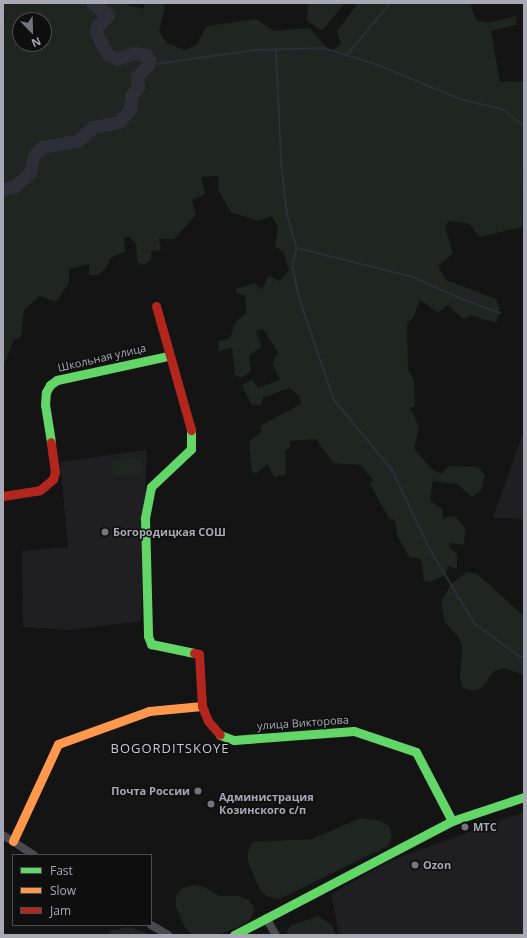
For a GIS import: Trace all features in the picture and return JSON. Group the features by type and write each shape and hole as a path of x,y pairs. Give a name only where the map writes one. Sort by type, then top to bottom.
{"street":[{"path":"156,306 168,356"},
{"name":"Школьная улица","path":"3,496 40,490 53,479 55,472 45,405 46,392 50,385 57,380 168,356"},
{"name":"улица Викторова","path":"168,356 193,436 191,449 151,487 145,518 148,636 151,644 199,654 202,706 213,730 227,738 354,731 416,752 452,821"},
{"path":"13,842 58,744 149,711 202,706"},
{"path":"234,935 452,821 524,797"},
{"path":"3,835 32,854"},
{"path":"266,918 276,935"},
{"path":"152,926 168,935"}],"shaded area":[{"path":"3,3 127,3 129,6 144,9 144,3 163,3 165,7 159,31 167,43 185,50 196,45 207,26 256,19 274,31 309,28 331,52 341,44 337,31 356,6 354,3 470,3 476,20 488,23 516,16 516,25 491,31 500,82 524,81 522,227 480,237 468,223 448,221 445,228 453,253 438,266 446,280 496,299 500,308 496,323 470,315 463,319 448,305 438,313 420,300 413,318 407,323 408,369 414,380 415,406 410,408 419,427 414,449 433,470 441,474 449,466 478,467 485,475 481,491 472,497 457,484 433,481 430,500 442,509 443,518 455,516 465,529 464,545 450,543 449,547 457,554 457,569 448,566 446,575 430,582 424,580 421,559 409,557 397,535 395,520 389,518 370,484 373,480 361,465 333,463 316,439 290,441 290,447 285,451 286,474 274,477 268,464 257,473 252,472 249,442 261,432 260,426 301,404 299,395 289,388 263,398 261,405 252,405 242,385 252,380 258,388 280,380 272,363 278,352 263,329 256,331 262,347 249,355 251,371 241,378 235,375 232,348 219,351 218,342 230,338 236,322 246,313 245,295 237,294 236,289 255,283 262,290 268,276 280,281 289,270 283,251 275,247 278,226 272,216 258,221 231,212 218,190 219,176 201,177 205,194 192,200 196,215 174,239 159,239 161,250 151,251 151,259 144,265 137,262 136,244 130,237 124,237 125,252 110,258 107,266 99,275 89,275 89,264 69,269 69,283 56,302 40,296 24,310 21,338 14,339 6,361 3,361 3,22 5,20"},
{"path":"312,3 345,3 322,31 307,21 308,5"},
{"path":"524,430 524,519 493,518"},
{"name":"Богородицкая СОШ","path":"147,450 141,621 72,630 23,627 22,551 68,547 60,462"},
{"path":"141,458 142,475 113,476 112,460"},
{"path":"467,572 477,574 524,616 524,675 504,668 494,671 482,688 473,691 463,688 460,678 462,647 459,638 445,622 441,602 451,584"},
{"path":"524,812 524,935 339,935 331,894 392,860"},
{"path":"361,818 381,821 389,827 392,836 388,846 279,899 268,897 260,890 248,862 248,852 252,842 312,839"},
{"path":"192,885 202,886 220,896 239,896 249,900 254,908 252,917 245,924 218,935 192,935 184,926 176,907 176,896 182,888"},
{"path":"318,916 333,926 335,935 285,935 290,926"},
{"path":"130,927 151,935 108,935 112,930"}],"waterway":[{"path":"3,189 14,187 30,172 34,155 42,147 77,141 93,127 119,122 130,109 131,96 138,87 137,76 148,65 149,59 146,55 134,53 117,59 107,54 96,32 97,27 108,15 92,3"},
{"path":"347,55 390,3"},
{"path":"148,65 256,50 324,48 378,65 460,99 502,109 524,126"},
{"path":"276,50 281,162 287,216 297,248 413,277 459,298 500,313"},
{"path":"297,248 292,265 299,298 334,400 392,470 429,548 474,623 520,657 524,657"}],"traffic: fast":[{"path":"51,442 45,405 46,392 50,385 57,380 168,356"},
{"path":"191,430 191,449 151,487 145,518 148,636 151,644 194,653"},
{"path":"220,735 234,740 354,731 416,752 452,821"},
{"path":"234,935 452,821 524,797"}],"traffic: slow":[{"path":"13,841 58,744 149,711 202,706"}],"traffic: jam":[{"path":"156,306 191,430"},
{"path":"3,496 40,490 53,479 55,472 51,442"},
{"path":"194,653 199,654 202,706 208,721 220,735"}],"place":[{"name":"Богородицкая СОШ","path":"105,532"},
{"name":"Почта России","path":"198,791"},
{"name":"Администрация Козинского с/п","path":"211,804"},
{"name":"МТС","path":"465,827"},
{"name":"Ozon","path":"415,865"}],"district":[{"name":"BOGORDITSKOYE","path":"170,748"}]}
